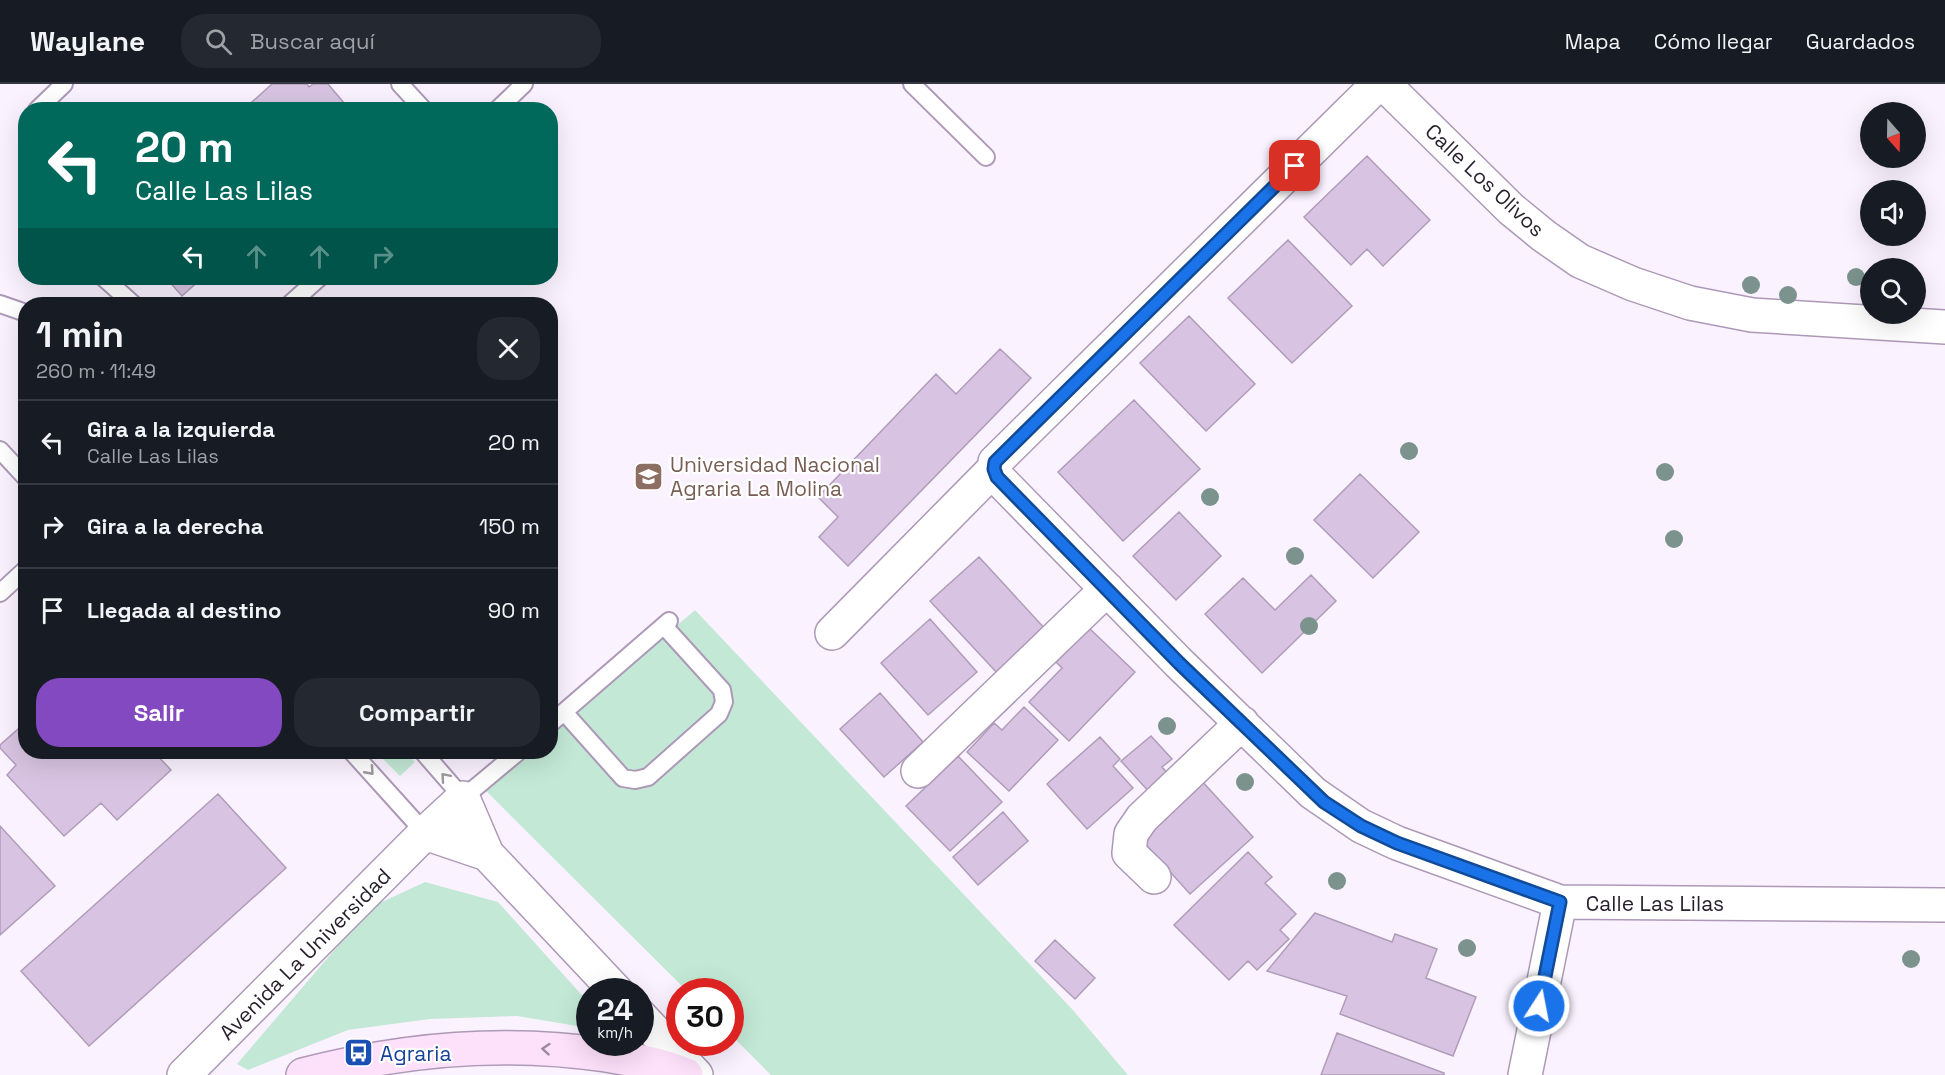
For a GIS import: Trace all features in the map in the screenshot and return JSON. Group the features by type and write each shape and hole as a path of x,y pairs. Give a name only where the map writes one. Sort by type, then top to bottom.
{"main road":[{"path":"303,1075 393,1056 473,1048 528,1047 638,1060 686,1075"}],"street":[{"path":"832,633 995,466 1378,84"},
{"name":"Calle Los Olivos","path":"1384,84 1511,209 1544,236 1580,261 1633,284 1690,303 1752,315 1945,327"},
{"name":"Calle Las Lilas","path":"995,466 997,477 1179,663 1313,793 1361,826 1397,843 1560,902 1945,904"},
{"path":"918,771 1107,589"},
{"path":"1154,877 1129,853 1131,834 1142,818 1242,723"},
{"path":"463,798 487,854 604,978"},
{"name":"Avenida La Universidad","path":"184,1075 425,833 463,798"},
{"path":"425,833 487,854"},
{"path":"1525,1075 1560,902"},
{"path":"654,1031 696,1075"}],"lane":[{"path":"45,102 64,84"},
{"path":"400,84 417,102"},
{"path":"505,102 524,84"},
{"path":"912,84 986,157"},
{"path":"113,285 125,297"},
{"path":"298,297 311,285"},
{"path":"0,304 18,310"},
{"path":"0,450 18,469"},
{"path":"0,593 18,576"},
{"path":"558,717 564,712 667,624 722,690 724,702 719,714 648,777 635,780 623,778 564,712"},
{"path":"358,759 425,833"},
{"path":"429,759 463,798"},
{"name":"Avenida La Universidad","path":"463,798 510,759"}],"green space":[{"path":"695,610 1072,1009 1128,1075 771,1075 744,1048 744,978 674,978 484,789 520,759 558,759 558,727"},
{"path":"383,759 412,759 415,762 400,776"},
{"path":"425,882 498,902 576,989 576,1026 517,1016 430,1019 348,1030 248,1070 237,1064 371,907"}],"building":[{"path":"272,84 307,84 309,87 313,84 328,84 343,102 252,102"},
{"path":"1367,156 1430,220 1383,266 1367,249 1351,265 1304,217"},
{"path":"1288,240 1352,306 1292,363 1228,298"},
{"path":"172,285 194,285 182,296"},
{"path":"1189,316 1255,384 1206,431 1140,363"},
{"path":"1000,349 1031,378 848,566 819,537 838,517 818,497 936,374 956,394"},
{"path":"1134,400 1200,469 1123,541 1058,472"},
{"path":"1360,474 1419,532 1373,578 1314,520"},
{"path":"1179,512 1221,556 1176,600 1133,556"},
{"path":"979,557 1047,631 999,675 930,601"},
{"path":"1311,575 1336,601 1262,673 1205,614 1243,578 1275,610"},
{"path":"930,619 977,672 928,715 881,663"},
{"path":"1089,628 1135,672 1069,741 1029,702 1062,668 1056,662"},
{"path":"880,693 923,742 884,777 840,729"},
{"path":"1024,707 1058,740 1009,791 967,752 994,723 1002,730"},
{"path":"18,729 18,759 161,759 171,770 117,820 101,803 64,836 7,775 16,765 0,748 0,745"},
{"path":"1151,736 1172,759 1162,767 1171,777 1151,794 1121,761"},
{"path":"1100,737 1120,759 1113,766 1133,788 1087,829 1047,784"},
{"path":"958,756 1002,802 950,851 906,806"},
{"path":"1200,779 1253,837 1190,894 1137,835"},
{"path":"218,794 286,868 89,1046 21,971"},
{"path":"1003,812 1028,841 978,885 953,857"},
{"path":"0,826 55,886 0,935"},
{"path":"1248,852 1272,877 1265,883 1296,914 1280,930 1289,939 1257,970 1248,961 1229,980 1174,925"},
{"path":"1315,913 1392,942 1395,934 1437,949 1426,978 1476,997 1453,1056 1340,1014 1347,996 1267,971"},
{"path":"1055,940 1095,978 1075,999 1035,961"},
{"path":"1337,1033 1444,1073 1444,1075 1321,1075"}],"place":[{"name":"Universidad Nacional Agraria La Molina","path":"649,476"},
{"name":"Agraria","path":"359,1053"}],"route":[{"path":"1295,166 995,462 994,469 997,477 1179,663 1313,793 1335,810 1361,826 1397,843 1560,902 1539,1006"}]}
